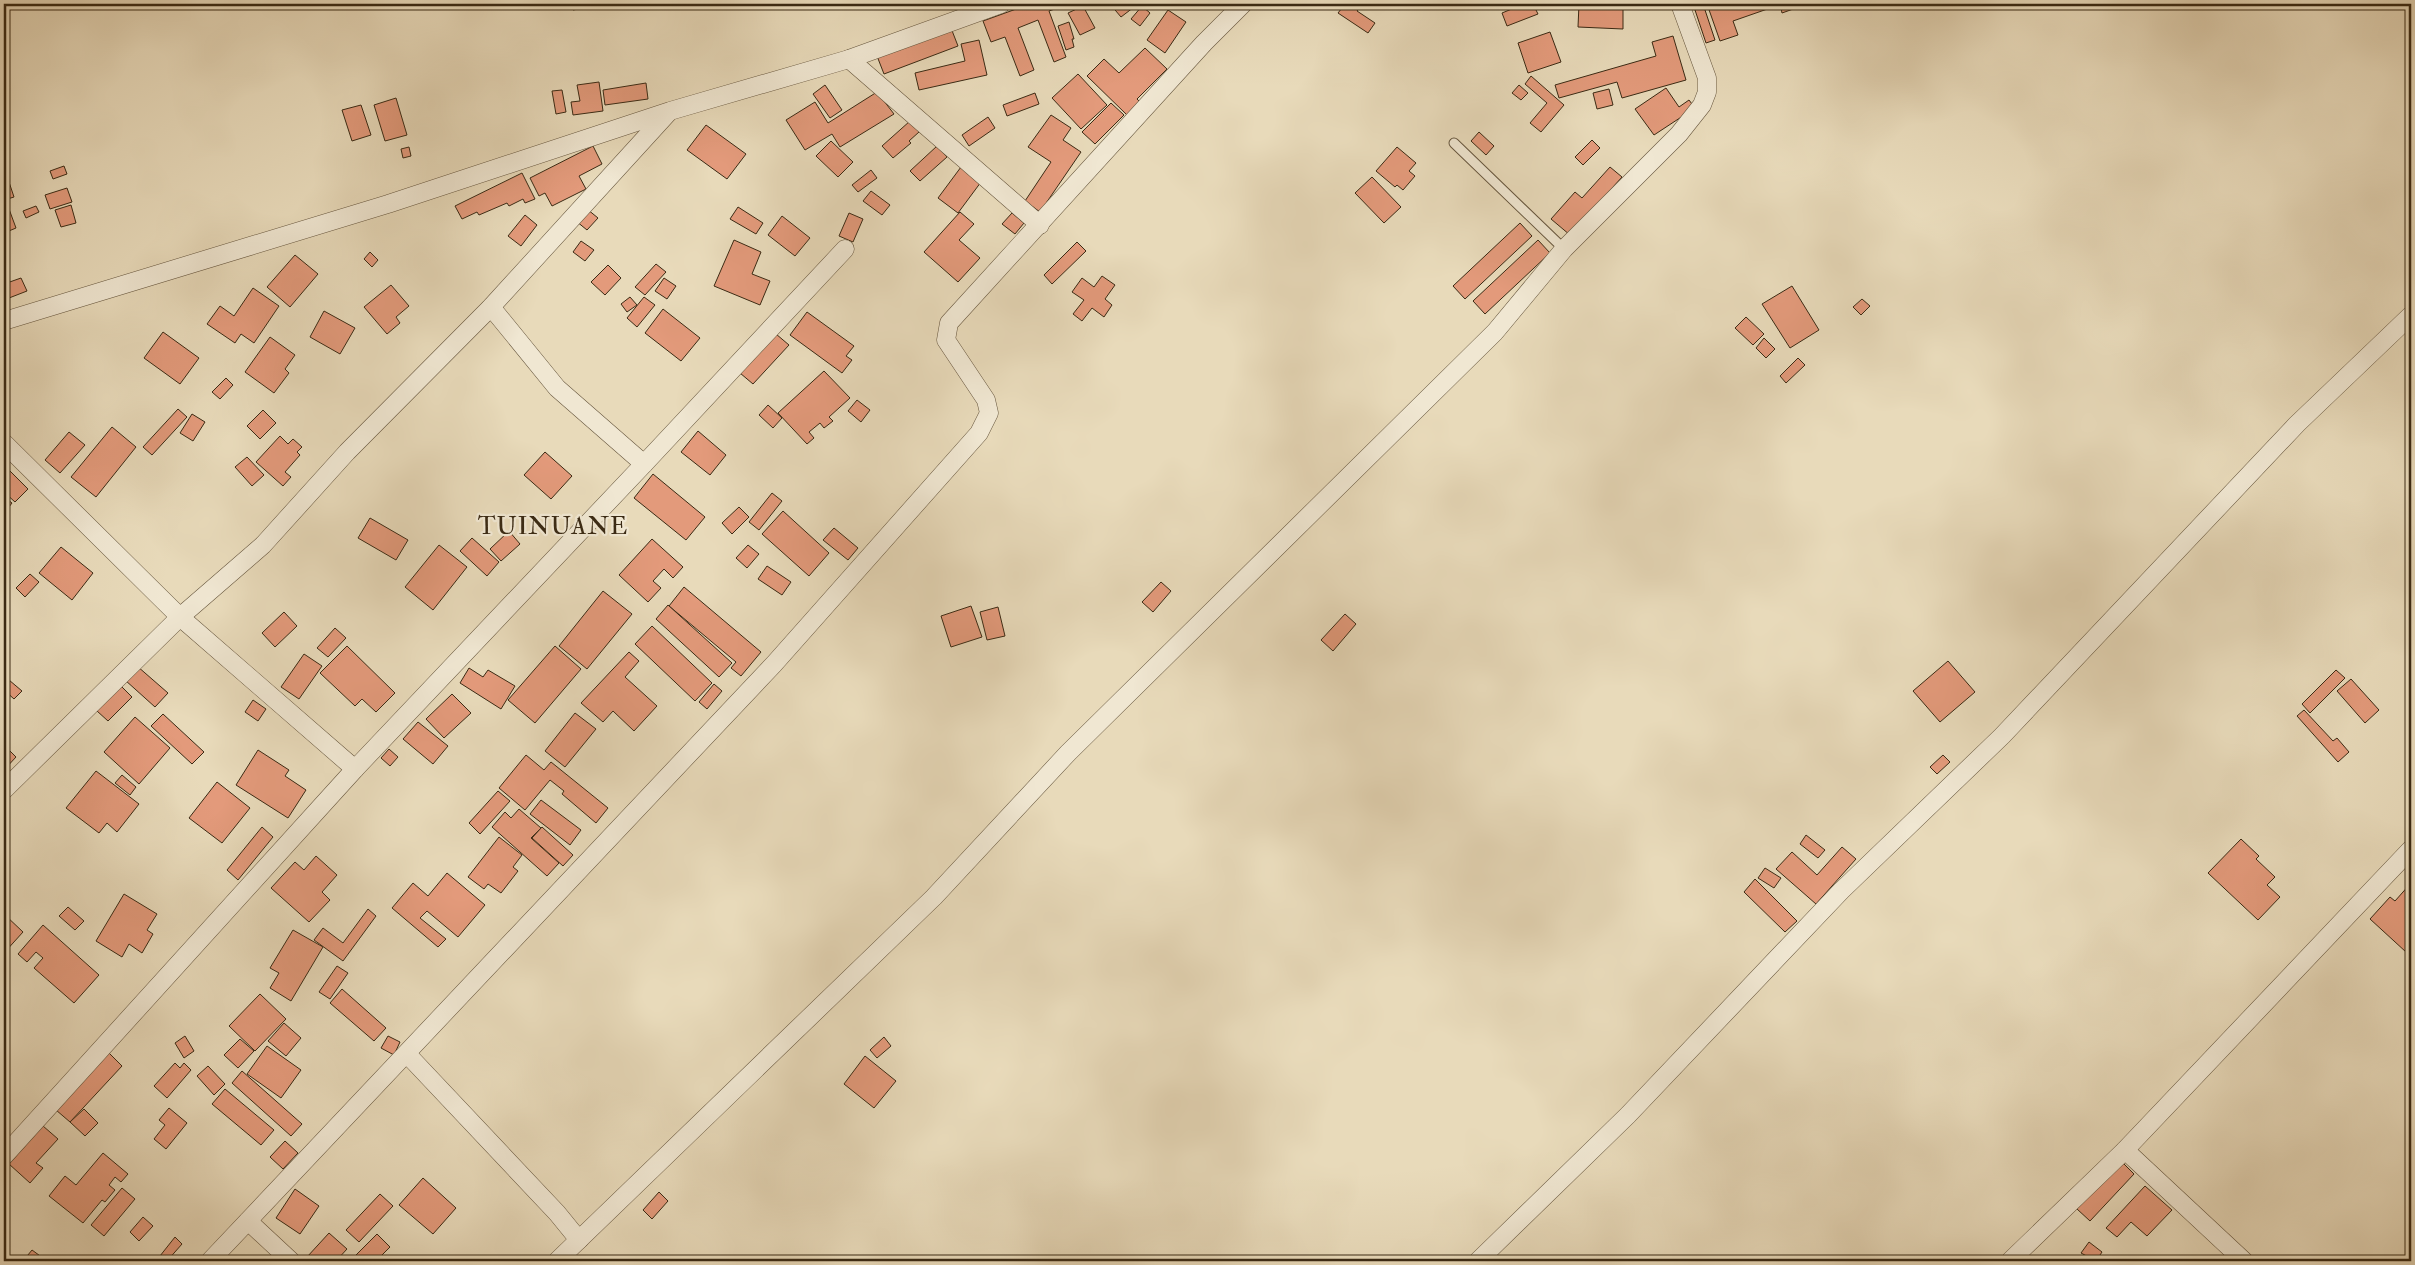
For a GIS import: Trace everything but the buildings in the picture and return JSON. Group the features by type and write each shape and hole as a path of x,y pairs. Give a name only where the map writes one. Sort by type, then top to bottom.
{"street":[{"path":"4,321 388,204 670,111 849,59 1000,4"},
{"path":"210,1261 774,664 979,433 989,413 986,400 946,340 949,323 1040,226 1204,43 1243,4"},
{"path":"557,1261 934,897 1068,753 1494,332 1564,249 1679,134 1702,105 1707,92 1706,78 1680,4"},
{"path":"849,59 1040,226"},
{"path":"4,790 180,617 264,545 347,452 491,307 670,111"},
{"path":"4,1156 355,769 644,464 844,249"},
{"path":"491,307 557,388 644,464"},
{"path":"1478,1261 1628,1115 1841,891 2002,736 2297,424 2411,315"},
{"path":"4,443 180,617 355,769"},
{"path":"2010,1261 2125,1150 2411,849"},
{"path":"407,1054 557,1213 579,1240"},
{"path":"2125,1150 2244,1261"},
{"path":"248,1221 291,1261"}],"lane":[{"path":"1454,143 1564,249"}],"district":[{"name":"TUINUANE","path":"553,526"}]}
